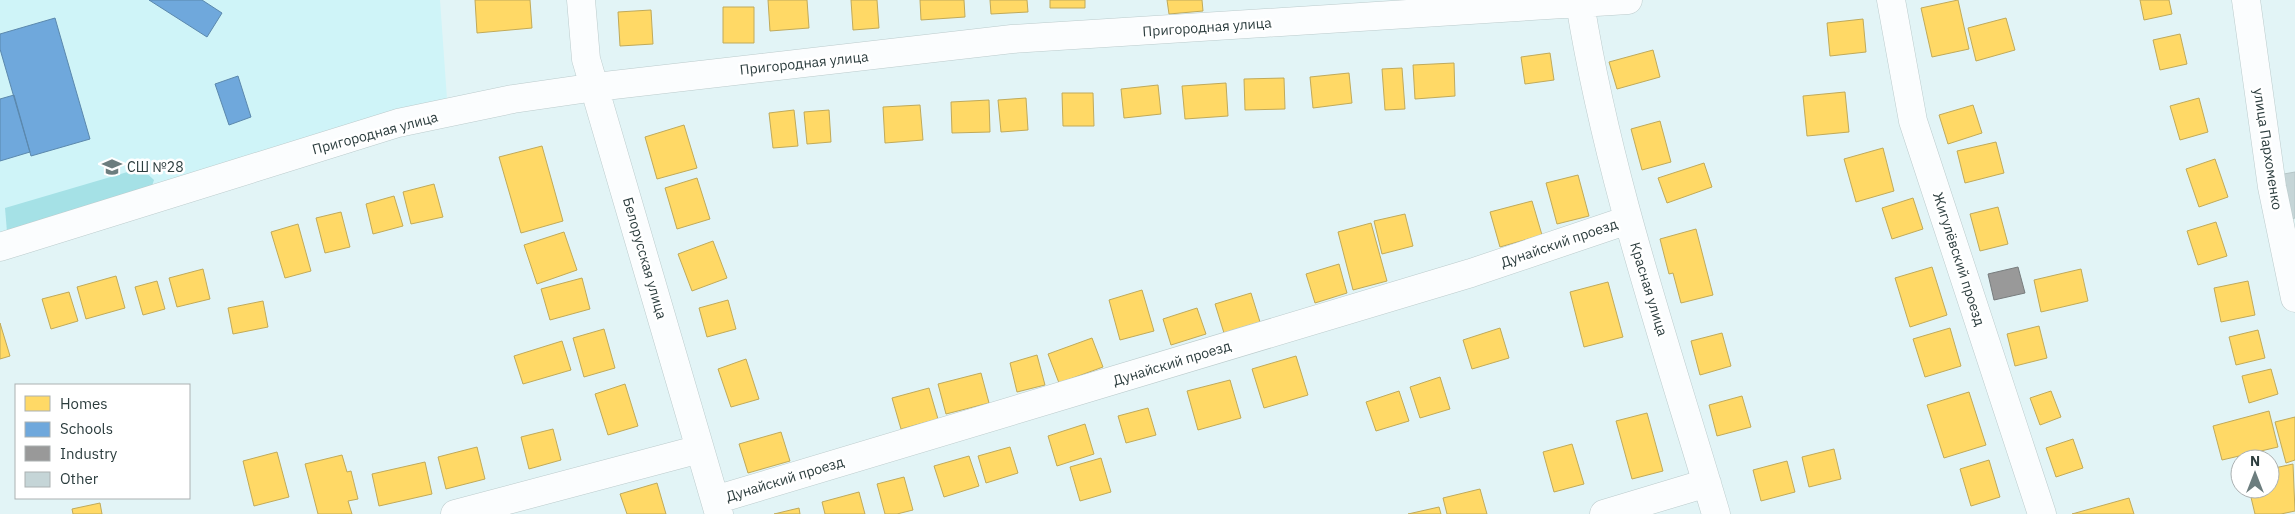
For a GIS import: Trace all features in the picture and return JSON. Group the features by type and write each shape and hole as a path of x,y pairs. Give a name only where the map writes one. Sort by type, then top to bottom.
{"street":[{"name":"Белорусская улица","path":"581,0 586,59 596,87 717,507"},
{"name":"Пригородная улица","path":"0,247 398,123 513,99 596,87 1012,39 1628,0"},
{"name":"Жигулёвский проезд","path":"1891,0 1913,121 2042,514"},
{"name":"улица Пархоменко","path":"2246,0 2272,187 2295,298"},
{"name":"Красная улица","path":"1580,3 1587,49 1628,220 1716,514"},
{"name":"Дунайский проезд","path":"717,507 1471,273 1628,220"},
{"path":"455,514 700,449"},
{"path":"1604,514 1707,483"}],"shaded area":[{"name":"СШ №28","path":"0,0 440,0 447,99 0,235"},
{"path":"141,168 154,180 152,186 7,232 5,208"}],"building: Homes":[{"path":"475,0 530,0 532,28 477,33"},
{"path":"768,0 807,0 809,28 770,31"},
{"path":"851,0 877,0 879,28 853,30"},
{"path":"920,0 964,0 965,17 921,20"},
{"path":"990,0 1027,0 1028,12 991,14"},
{"path":"1050,0 1085,0 1085,8 1050,8"},
{"path":"1167,0 1202,0 1203,11 1169,14"},
{"path":"1958,0 1969,49 1932,57 1921,8"},
{"path":"2140,0 2169,0 2172,14 2144,20"},
{"path":"723,7 754,7 754,43 723,43"},
{"path":"651,10 653,44 620,46 618,12"},
{"path":"2006,18 2015,50 1976,61 1968,28"},
{"path":"1863,19 1866,52 1830,56 1827,23"},
{"path":"2180,34 2187,64 2160,70 2153,40"},
{"path":"1653,50 1660,77 1617,89 1609,62"},
{"path":"1550,53 1554,80 1525,84 1521,57"},
{"path":"1454,63 1455,96 1415,99 1413,65"},
{"path":"1402,68 1405,109 1385,110 1382,69"},
{"path":"1349,73 1352,103 1313,108 1310,77"},
{"path":"1284,78 1285,109 1245,110 1244,79"},
{"path":"1226,83 1228,116 1185,119 1182,86"},
{"path":"1158,85 1161,114 1124,118 1121,89"},
{"path":"1845,92 1849,132 1807,136 1803,96"},
{"path":"1062,93 1093,93 1094,126 1063,126"},
{"path":"1026,98 1028,130 1001,132 998,100"},
{"path":"2199,98 2208,132 2180,140 2170,106"},
{"path":"989,100 990,132 952,133 951,102"},
{"path":"920,105 923,140 885,143 883,107"},
{"path":"1973,105 1982,133 1948,144 1939,115"},
{"path":"794,110 798,146 773,148 769,113"},
{"path":"829,110 831,142 807,144 804,112"},
{"path":"1660,121 1671,162 1642,170 1631,129"},
{"path":"684,125 697,168 657,179 645,137"},
{"path":"1996,142 2004,173 1965,183 1957,151"},
{"path":"542,146 563,221 521,233 499,157"},
{"path":"1883,148 1894,191 1856,202 1844,159"},
{"path":"2215,159 2228,197 2199,207 2186,169"},
{"path":"1704,163 1712,187 1667,203 1658,178"},
{"path":"1578,175 1589,216 1557,224 1546,183"},
{"path":"697,178 710,219 677,229 665,188"},
{"path":"434,184 443,217 411,224 403,192"},
{"path":"394,196 403,226 373,234 366,204"},
{"path":"1913,198 1923,229 1892,239 1882,208"},
{"path":"1532,201 1542,235 1500,247 1490,212"},
{"path":"1998,207 2008,244 1980,251 1970,214"},
{"path":"341,212 350,247 325,253 316,218"},
{"path":"1405,214 1413,246 1382,254 1374,221"},
{"path":"2216,222 2227,256 2198,265 2187,231"},
{"path":"1371,223 1387,281 1353,290 1338,232"},
{"path":"298,224 311,271 285,278 271,232"},
{"path":"1696,229 1713,295 1681,303 1673,273 1669,274 1660,239"},
{"path":"564,232 577,270 537,284 524,245"},
{"path":"713,241 727,278 692,291 678,254"},
{"path":"1339,264 1347,293 1315,303 1306,274"},
{"path":"1932,267 1947,315 1910,327 1895,278"},
{"path":"203,269 210,299 177,307 169,278"},
{"path":"2081,269 2088,301 2041,312 2034,280"},
{"path":"116,276 125,308 86,319 77,287"},
{"path":"582,278 590,309 550,320 541,289"},
{"path":"157,281 165,309 143,315 135,287"},
{"path":"2248,281 2255,315 2221,322 2214,288"},
{"path":"1608,282 1623,337 1584,347 1570,292"},
{"path":"1142,290 1154,331 1120,340 1109,300"},
{"path":"69,292 78,321 51,329 42,299"},
{"path":"1251,293 1260,322 1224,333 1215,304"},
{"path":"728,300 736,329 707,337 699,308"},
{"path":"263,301 268,327 233,334 228,308"},
{"path":"1197,308 1206,334 1171,345 1163,319"},
{"path":"0,323 10,356 0,359"},
{"path":"2039,326 2047,358 2015,366 2007,334"},
{"path":"1500,328 1509,358 1472,369 1463,340"},
{"path":"1950,328 1961,366 1925,377 1913,339"},
{"path":"604,329 615,368 584,377 573,338"},
{"path":"2258,330 2265,358 2236,365 2229,337"},
{"path":"1722,333 1731,366 1700,375 1691,341"},
{"path":"1092,338 1103,367 1059,383 1048,354"},
{"path":"562,341 571,370 523,384 514,356"},
{"path":"1037,355 1045,385 1017,392 1010,363"},
{"path":"1296,356 1308,395 1264,408 1252,369"},
{"path":"746,359 759,399 731,407 718,369"},
{"path":"2271,369 2278,394 2249,403 2242,376"},
{"path":"981,373 989,403 946,414 938,384"},
{"path":"1440,377 1450,409 1420,418 1410,387"},
{"path":"1230,380 1241,418 1198,430 1187,391"},
{"path":"625,384 638,426 608,435 595,394"},
{"path":"929,388 938,419 901,429 892,398"},
{"path":"1399,391 1409,421 1376,431 1366,402"},
{"path":"2051,391 2061,417 2040,425 2030,398"},
{"path":"1969,392 1986,445 1944,458 1927,405"},
{"path":"1742,396 1751,427 1717,436 1709,405"},
{"path":"1148,408 1156,435 1126,443 1118,416"},
{"path":"2269,411 2278,447 2269,449 2230,449 2230,458 2222,460 2213,426"},
{"path":"1647,413 1663,471 1632,479 1616,421"},
{"path":"2295,417 2295,460 2286,463 2275,422"},
{"path":"1085,424 1094,454 1057,466 1048,436"},
{"path":"553,429 561,460 529,469 521,437"},
{"path":"781,432 790,461 748,473 739,444"},
{"path":"2073,439 2083,468 2056,477 2046,448"},
{"path":"1572,444 1584,484 1554,492 1543,452"},
{"path":"477,447 485,479 446,489 438,457"},
{"path":"1010,447 1018,473 986,483 978,456"},
{"path":"1834,449 1841,479 1809,487 1802,457"},
{"path":"277,452 289,497 254,506 243,461"},
{"path":"342,455 347,472 351,471 358,499 348,501 352,514 318,514 305,464"},
{"path":"969,456 979,486 944,497 934,466"},
{"path":"1101,458 1111,492 1080,501 1070,467"},
{"path":"1989,460 2000,497 1971,506 1960,469"},
{"path":"1787,461 1795,492 1761,501 1753,470"},
{"path":"425,462 432,494 379,506 372,474"},
{"path":"2293,464 2295,511 2281,514 2255,514 2251,499 2280,499 2280,467"},
{"path":"904,477 913,510 897,514 885,514 877,484"},
{"path":"657,483 666,514 627,514 620,494"},
{"path":"1480,489 1487,514 1447,514 1443,498"},
{"path":"859,492 865,514 825,514 822,502"},
{"path":"2129,498 2134,514 2072,514"},
{"path":"100,503 102,514 73,514 72,509"},
{"path":"1439,507 1441,514 1408,514"},
{"path":"799,508 800,514 774,514"}],"building: Schools":[{"path":"149,0 202,0 222,13 207,37"},
{"path":"55,18 90,139 31,156 0,49 0,34"},
{"path":"238,76 251,117 229,125 215,84"},
{"path":"14,95 30,152 0,161 0,99"}],"building: Industry":[{"path":"2018,267 2025,293 1994,300 1988,274"}],"building: Other":[{"path":"2295,172 2295,218 2291,219 2284,174"}],"place":[{"name":"СШ №28","path":"112,167"}]}
